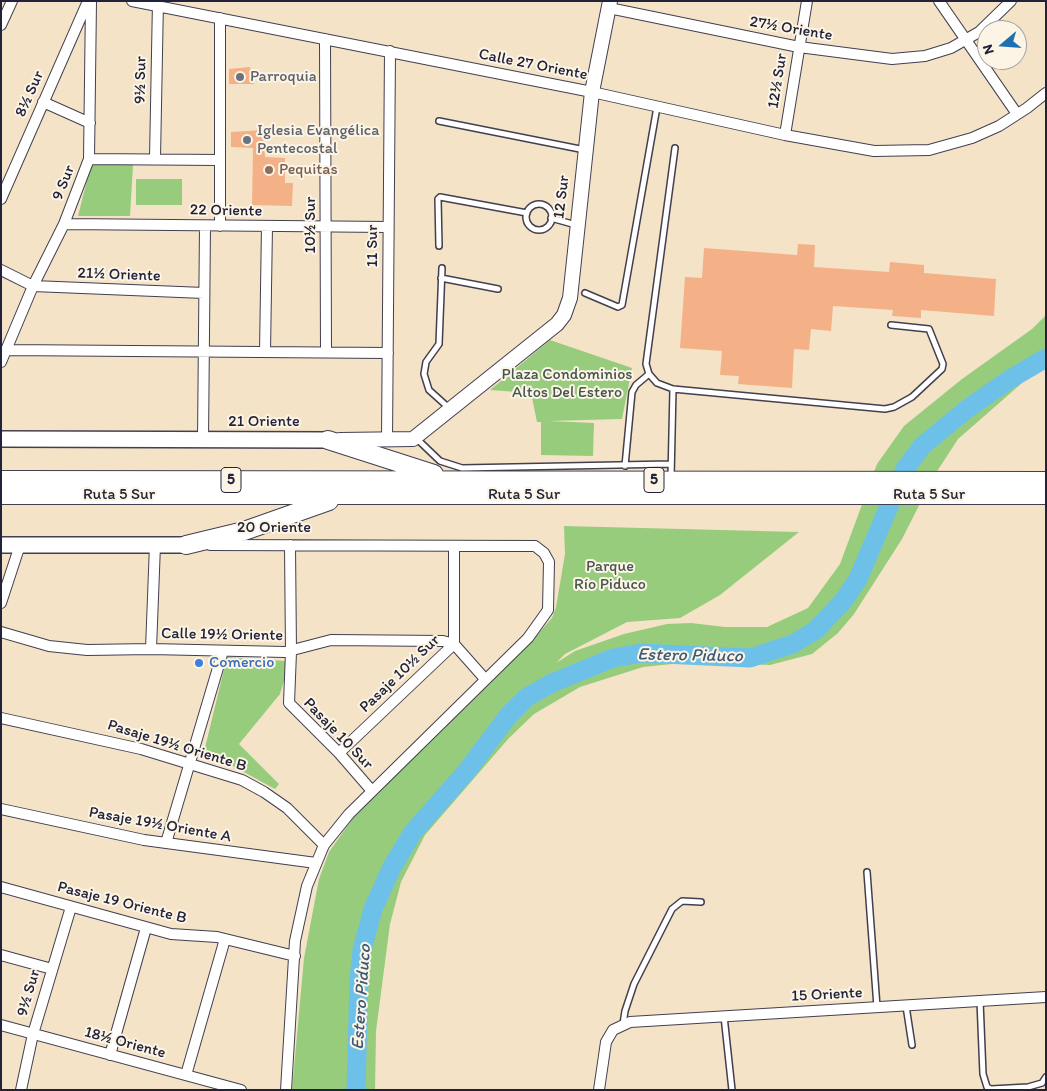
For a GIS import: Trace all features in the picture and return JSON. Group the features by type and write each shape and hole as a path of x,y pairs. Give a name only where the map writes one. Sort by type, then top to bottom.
{"highway":[{"path":"328,440 419,470 461,480"},
{"name":"Ruta 5 Sur","path":"1,480 461,480 670,472 843,488"},
{"name":"Ruta 5 Sur","path":"1,495 354,495 947,488 1046,480"},
{"name":"Ruta 5 Sur","path":"947,488 1002,495 1046,495"},
{"path":"186,545 228,536 304,508 354,495"},
{"path":"1002,495 1046,506"}],"main road":[{"name":"21 Oriente","path":"1,440 328,440"},
{"name":"20 Oriente","path":"1,545 186,545"}],"street":[{"path":"1,25 12,1"},
{"name":"8½ Sur","path":"1,199 89,1"},
{"name":"9 Sur","path":"1,362 33,286 64,224 89,159 89,1"},
{"name":"Calle 27 Oriente","path":"132,1 157,4 390,51 592,92 785,135 874,151 928,150 972,138 999,126 1046,93"},
{"name":"12½ Sur","path":"785,135 807,1"},
{"path":"939,1 1017,114"},
{"name":"27½ Oriente","path":"609,4 799,47 873,58 907,59 925,56 966,40 988,24 1011,1"},
{"name":"9½ Sur","path":"155,158 157,4"},
{"name":"12 Sur","path":"501,368 557,324 567,310 570,298 576,225 592,92 609,4"},
{"path":"220,18 220,226"},
{"name":"10½ Sur","path":"325,38 326,352"},
{"name":"11 Sur","path":"387,440 390,51"},
{"path":"43,102 90,123"},
{"path":"89,159 155,158 220,160"},
{"name":"22 Oriente","path":"64,224 388,227"},
{"path":"203,440 205,226"},
{"path":"265,352 267,226"},
{"path":"1,270 33,286"},
{"name":"21½ Oriente","path":"33,286 204,293"},
{"path":"6,350 388,352"},
{"name":"21 Oriente","path":"328,440 406,441 416,437 501,368"},
{"path":"1,603 20,545"},
{"path":"151,649 155,545"},
{"name":"20 Oriente","path":"186,545 535,546 544,553 550,572 546,615 528,638 485,679"},
{"name":"Pasaje 10 Sur","path":"290,545 291,652 288,699 290,707 339,753 372,791"},
{"name":"Pasaje 10½ Sur","path":"339,753 454,644 454,546"},
{"name":"Calle 19½ Oriente","path":"1,632 61,648 291,652 331,640 443,641 454,644"},
{"path":"286,1090 294,956 299,919 316,863 324,845 349,814 485,679 454,644"},
{"path":"166,843 192,763 223,651"},
{"name":"Pasaje 19½ Oriente B","path":"1,718 111,741 192,763 242,780 287,808 324,845"},
{"name":"Pasaje 19½ Oriente A","path":"1,809 166,843 316,863"},
{"name":"Pasaje 19 Oriente B","path":"1,887 179,936 226,939 294,956"},
{"name":"9½ Sur","path":"21,1090 33,1034 72,907"},
{"path":"110,1055 146,928"},
{"path":"186,1075 226,939"},
{"path":"1,955 52,970"},
{"name":"15 Oriente","path":"599,1090 606,1042 613,1030 623,1024 724,1016 1046,997"},
{"name":"18½ Oriente","path":"1,1025 186,1075 213,1086 241,1090"}],"lane":[{"path":"585,293 618,306 622,305 657,107"},
{"path":"439,121 585,150"},
{"path":"675,148 646,364 649,374 657,382 674,389 886,409 894,408 912,397 942,369 943,364 929,329 891,326"},
{"path":"439,246 438,199 440,197 527,213"},
{"path":"541,205 550,211 551,218 546,228 536,230 528,224 527,213 534,206 541,205"},
{"path":"551,218 576,225"},
{"path":"442,268 439,344 426,362 424,374 429,390 451,410"},
{"path":"441,278 498,289"},
{"path":"625,466 632,392 636,385 649,374"},
{"path":"416,437 440,460 462,468 625,466 670,472 674,389"},
{"path":"867,872 877,1007"},
{"path":"623,1024 625,1011 634,984 672,909 682,901 701,902"},
{"path":"980,1001 983,1074 987,1087 991,1089 1028,1087 1042,1083 1046,1077"},
{"path":"906,1005 912,1045"},
{"path":"724,1016 732,1090"}],"green space":[{"path":"91,164 133,165 130,216 78,216"},
{"path":"136,179 182,179 182,205 136,205"},
{"name":"Parque Río Piduco","path":"1046,315 1046,362 958,439 934,476 902,539 854,614 838,633 812,654 770,665 692,662 643,667 580,687 534,714 509,738 425,835 401,882 390,924 376,1031 375,1090 292,1090 304,958 319,879 329,852 369,795 528,645 552,618 556,607 565,554 564,526 799,532 720,595 680,618 627,622 565,654 556,663 575,651 624,634 667,624 691,623 725,627 767,627 808,608 840,564 877,464 904,426 962,379 1032,329"},
{"name":"Plaza Condominios Altos Del Estero","path":"550,340 632,368 622,419 549,421 594,423 593,456 541,455 541,422 537,422 531,393 490,390"},
{"path":"227,657 285,661 286,674 280,694 239,744 279,784 275,789 231,765 203,756"}],"building":[{"name":"Parroquia","path":"250,67 254,84 229,84 229,69"},
{"name":"Pequitas","path":"263,130 265,157 285,158 285,183 293,183 292,206 252,205 253,148 231,147 231,132"},
{"path":"798,244 815,245 814,267 889,272 890,262 924,265 924,273 996,279 994,316 921,310 921,318 892,316 893,310 833,306 831,331 811,329 809,350 794,349 792,388 738,384 739,376 720,375 722,351 680,348 685,277 702,278 704,248 797,255"}],"waterway":[{"name":"Estero Piduco","path":"356,1090 359,979 362,950 373,909 392,867 413,832 466,772 508,716 527,697 552,683 613,658 641,653 750,658 793,644 816,630 844,600 858,579 905,469 922,446 967,409 1010,379 1046,358"}],"place":[{"name":"Parroquia","path":"240,77"},
{"name":"Iglesia Evangélica Pentecostal","path":"247,140"},
{"name":"Pequitas","path":"269,170"},
{"name":"Comercio","path":"199,663"}]}
